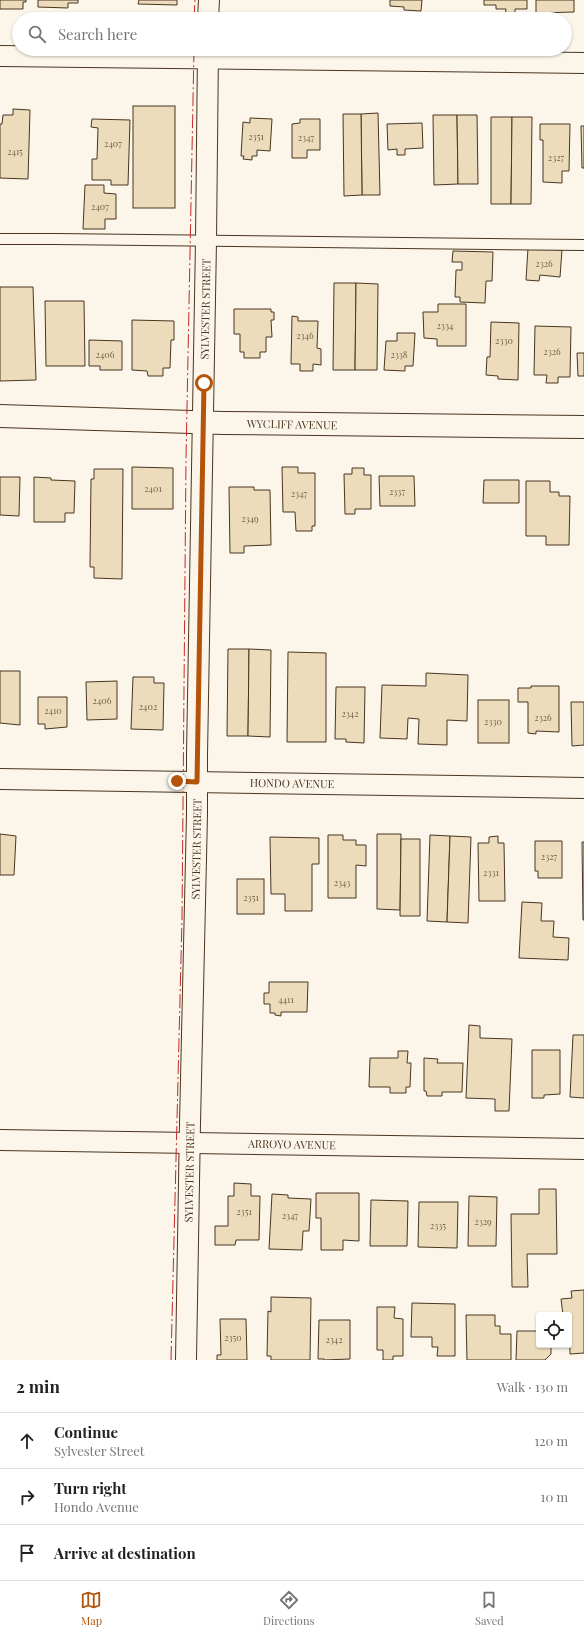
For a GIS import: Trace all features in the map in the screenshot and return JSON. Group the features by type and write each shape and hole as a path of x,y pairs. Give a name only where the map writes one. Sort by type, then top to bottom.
{"main road":[{"name":"WYCLIFF AVENUE","path":"0,416 203,422 584,427"}],"street":[{"path":"208,12 209,0"},
{"path":"0,56 12,56"},
{"name":"SYLVESTER STREET","path":"186,1360 197,782 208,56"},
{"path":"292,56 584,63"},
{"name":"HONDO AVENUE","path":"0,779 584,788"},
{"name":"ARROYO AVENUE","path":"0,1140 584,1149"}],"lane":[{"path":"0,239 584,245"}],"building":[{"path":"0,0 26,0 26,2 23,2 23,9 0,9"},
{"path":"38,0 78,0 78,3 68,3 68,8 38,7"},
{"path":"139,0 177,0 177,5 138,4"},
{"path":"390,0 422,0 421,11 404,10 404,7 390,6"},
{"path":"484,0 527,0 527,9 515,9 515,12 506,12 506,9 496,9 496,5 484,5"},
{"path":"536,0 574,0 574,12 536,12"},
{"path":"133,106 175,106 175,208 133,208"},
{"path":"13,109 30,110 28,179 0,178 0,124 2,124 3,115 13,115"},
{"path":"378,113 380,195 362,195 361,114"},
{"path":"343,114 361,114 362,195 344,196"},
{"path":"433,115 457,115 458,184 434,185"},
{"path":"457,115 477,115 478,184 458,184"},
{"path":"491,117 512,117 511,204 491,204"},
{"path":"512,117 532,117 531,204 511,204"},
{"path":"250,118 272,119 270,151 257,150 257,156 252,156 252,160 243,159 244,156 241,156 243,122 250,123"},
{"path":"92,119 130,120 128,185 111,185 111,180 92,180 92,159 97,159 98,128 91,127"},
{"path":"300,119 320,119 320,150 307,150 307,158 292,158 292,124 300,123"},
{"path":"422,123 423,148 405,149 405,155 397,155 397,149 388,150 387,124"},
{"path":"540,124 570,124 569,171 562,171 562,183 543,182 543,140 540,140"},
{"path":"581,126 584,126 584,168 582,168"},
{"path":"85,185 104,185 104,193 116,194 116,219 105,219 105,229 83,229"},
{"path":"528,248 562,250 560,277 540,275 539,281 526,280"},
{"path":"453,251 493,252 492,281 486,281 485,303 460,302 460,297 455,297 456,270 462,270 462,262 452,262"},
{"path":"334,283 356,283 355,370 333,370"},
{"path":"356,283 378,284 377,370 355,370"},
{"path":"0,287 33,287 36,380 0,381"},
{"path":"45,301 84,301 85,366 46,366"},
{"path":"438,304 466,304 466,346 437,346 437,339 424,338 423,312 438,312"},
{"path":"234,309 271,309 271,312 274,312 274,320 271,320 272,337 266,337 266,352 260,352 260,358 244,358 244,352 240,352 240,334 234,334"},
{"path":"292,316 298,317 298,321 318,321 317,348 321,349 321,365 313,364 313,371 300,371 300,364 291,364"},
{"path":"132,320 174,321 174,340 171,340 170,368 163,368 163,376 148,376 147,371 132,370"},
{"path":"491,322 519,323 518,380 498,379 498,376 486,375 487,357 490,357"},
{"path":"535,326 571,327 570,377 558,377 558,383 546,383 547,375 534,375"},
{"path":"397,333 415,333 413,366 405,366 405,371 384,370 386,341 397,341"},
{"path":"89,340 122,341 122,370 100,370 100,366 89,366"},
{"path":"577,353 584,353 584,376 578,376"},
{"path":"132,467 173,468 173,509 132,509"},
{"path":"282,467 298,467 298,473 315,473 315,526 312,526 312,531 296,531 295,512 283,512"},
{"path":"352,468 364,468 364,475 371,475 371,509 355,509 355,514 345,514 344,474 352,474"},
{"path":"94,469 123,469 122,579 94,578 94,567 90,567 91,479 94,479"},
{"path":"379,476 414,476 415,506 380,506"},
{"path":"0,477 20,477 19,516 0,515"},
{"path":"34,477 51,478 51,480 75,481 74,513 65,513 65,522 34,522"},
{"path":"484,480 519,480 519,503 483,503"},
{"path":"526,481 550,481 550,492 559,492 559,496 570,496 569,545 546,545 546,536 526,536"},
{"path":"229,487 254,487 254,490 270,490 271,545 244,546 244,553 230,553"},
{"path":"228,649 249,649 248,736 227,736"},
{"path":"249,649 271,650 270,737 248,736"},
{"path":"288,652 326,653 326,742 287,742"},
{"path":"0,671 20,671 20,725 0,723"},
{"path":"426,673 468,675 467,721 447,720 447,745 418,744 419,719 408,718 407,739 380,738 382,685 426,686"},
{"path":"133,677 154,677 154,683 164,683 163,730 131,729"},
{"path":"117,681 117,719 87,720 86,682"},
{"path":"531,686 559,686 559,732 536,731 536,734 528,733 528,702 518,702 518,688 531,688"},
{"path":"336,687 365,687 364,743 346,742 346,739 335,739"},
{"path":"38,697 67,697 67,727 45,729 45,724 38,724"},
{"path":"478,700 509,700 509,743 478,743"},
{"path":"571,702 584,702 584,745 572,746"},
{"path":"0,834 16,836 14,875 0,875"},
{"path":"377,834 401,834 400,910 377,909"},
{"path":"328,835 343,835 343,840 356,840 356,845 366,845 366,866 356,865 356,898 328,898"},
{"path":"430,835 450,836 447,922 427,921"},
{"path":"450,836 471,837 468,923 447,922"},
{"path":"498,836 498,843 504,843 505,901 479,901 478,843 489,843 489,837"},
{"path":"270,837 319,838 319,864 312,864 312,911 285,911 285,894 271,894"},
{"path":"401,839 420,839 420,916 400,916"},
{"path":"535,841 562,841 562,878 538,878 538,871 535,871"},
{"path":"582,842 584,842 584,920 583,920"},
{"path":"237,879 264,879 264,914 237,914"},
{"path":"522,902 542,903 541,921 554,921 553,937 569,938 568,960 519,958"},
{"path":"269,982 308,982 307,1012 281,1012 281,1016 275,1015 275,1013 270,1013 270,1004 264,1004 264,993 269,993"},
{"path":"469,1025 480,1026 480,1038 512,1039 509,1111 495,1111 495,1099 466,1098"},
{"path":"573,1035 584,1035 584,1098 570,1097"},
{"path":"532,1050 560,1050 560,1094 544,1095 544,1098 532,1098"},
{"path":"398,1051 408,1051 407,1063 411,1063 410,1087 406,1087 406,1093 390,1093 390,1087 369,1087 370,1058 398,1058"},
{"path":"424,1058 438,1059 437,1063 463,1063 462,1092 442,1092 442,1096 427,1096 426,1091 424,1091"},
{"path":"234,1183 251,1184 251,1196 260,1196 259,1240 236,1240 235,1245 215,1245 215,1226 228,1226 228,1196 234,1196"},
{"path":"539,1189 556,1189 557,1254 527,1254 528,1287 512,1287 511,1214 539,1214"},
{"path":"316,1193 359,1193 359,1241 343,1240 343,1250 321,1250 321,1218 316,1218"},
{"path":"272,1194 288,1195 288,1198 311,1199 309,1231 303,1231 302,1250 269,1249"},
{"path":"469,1196 497,1197 496,1246 468,1246"},
{"path":"371,1200 408,1201 407,1246 370,1246"},
{"path":"419,1202 458,1202 457,1248 418,1247"},
{"path":"584,1290 584,1353 570,1354 570,1348 572,1348 572,1312 563,1312 561,1299 572,1298 571,1291"},
{"path":"271,1297 311,1298 310,1360 271,1360 271,1356 267,1356 268,1311 271,1312"},
{"path":"412,1303 455,1304 455,1356 437,1356 438,1347 432,1347 432,1337 411,1337"},
{"path":"377,1307 395,1307 394,1318 403,1319 403,1356 393,1356 393,1360 383,1360 383,1350 377,1350"},
{"path":"466,1315 495,1315 495,1326 500,1326 500,1334 511,1334 511,1360 467,1360"},
{"path":"220,1319 246,1319 247,1360 217,1360 217,1355 221,1355"},
{"path":"319,1320 350,1320 350,1359 318,1359"},
{"path":"517,1331 536,1331 536,1348 551,1348 551,1354 545,1360 516,1360"}],"power":[{"path":"194,12 195,0"},
{"path":"171,1360 182,919 186,459 194,56"}],"route":[{"path":"177,781 197,782 196,755 204,383"}]}
